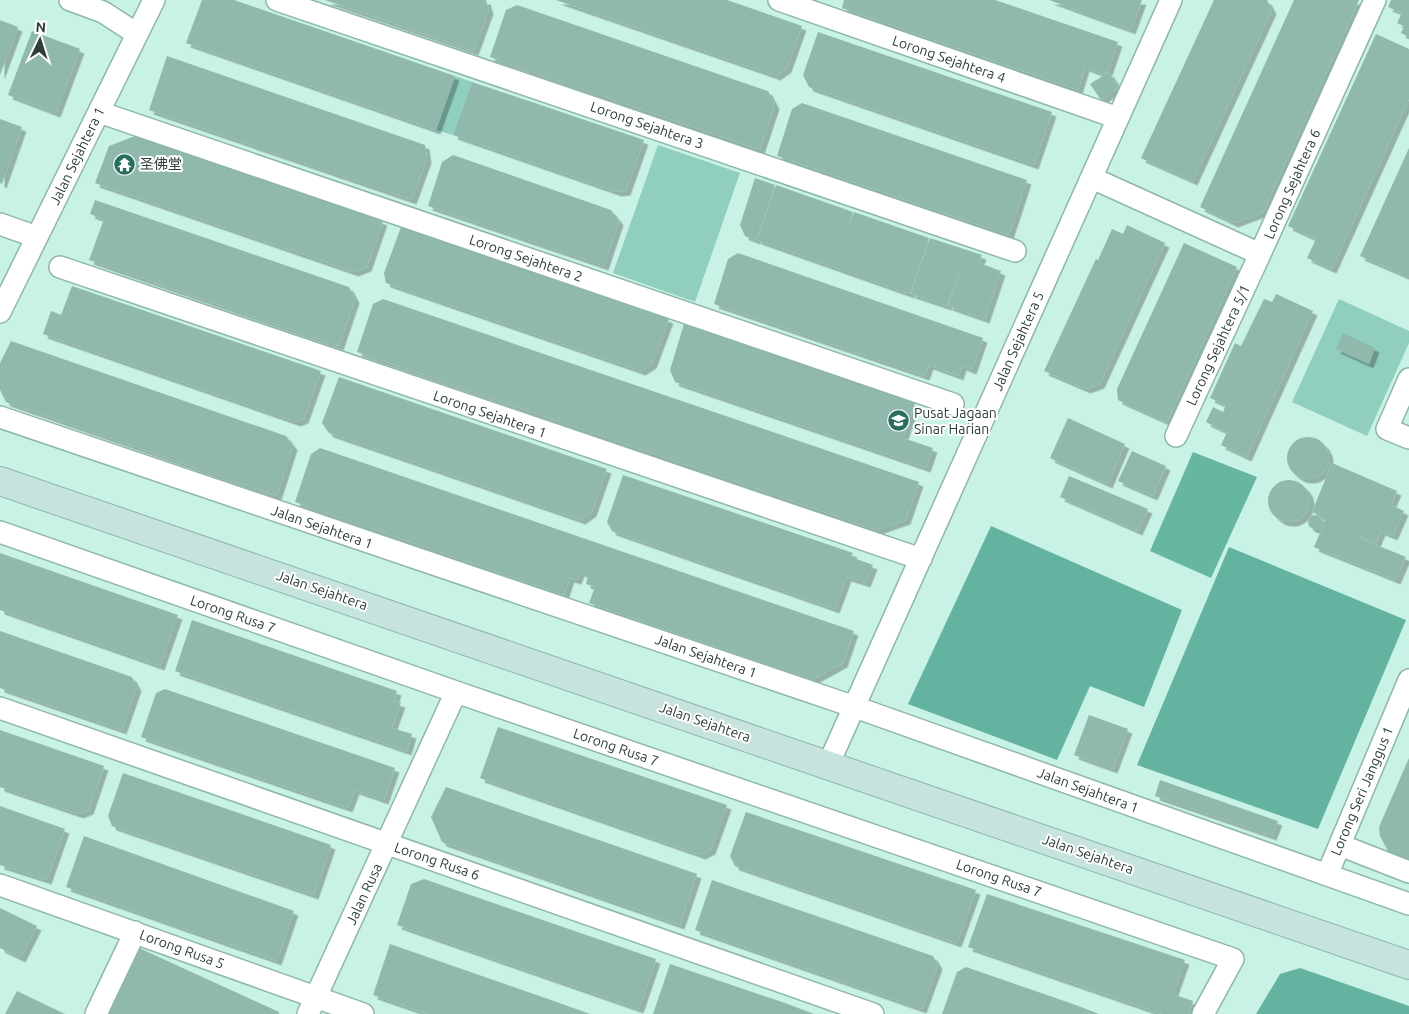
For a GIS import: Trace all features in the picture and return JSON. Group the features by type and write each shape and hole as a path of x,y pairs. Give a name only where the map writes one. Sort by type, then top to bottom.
{"main road":[{"name":"Jalan Sejahtera","path":"0,480 1409,964"}],"street":[{"path":"70,0 103,12 137,34"},
{"name":"Jalan Sejahtera 1","path":"0,312 154,0"},
{"name":"Lorong Sejahtera 3","path":"278,0 1015,251"},
{"name":"Lorong Sejahtera 4","path":"779,0 1118,118"},
{"name":"Jalan Sejahtera 5","path":"828,765 1171,0"},
{"name":"Lorong Sejahtera 6","path":"1092,178 1260,254 1375,0"},
{"name":"Lorong Sejahtera 2","path":"99,112 953,404"},
{"path":"0,224 37,237"},
{"name":"Lorong Sejahtera 5/1","path":"1176,436 1260,254"},
{"name":"Lorong Sejahtera 1","path":"60,267 921,559"},
{"path":"1409,379 1387,429 1409,438"},
{"name":"Jalan Sejahtera 1","path":"0,418 854,706 1409,904"},
{"name":"Lorong Rusa 7","path":"0,532 456,692 1233,959 1203,1014"},
{"name":"Lorong Seri Janggus 1","path":"1327,875 1409,680"},
{"name":"Jalan Rusa","path":"312,1006 388,844 456,692"},
{"name":"Lorong Rusa 6","path":"0,708 874,1014"},
{"path":"1340,845 1409,872"},
{"name":"Lorong Rusa 5","path":"0,885 135,932 312,1006 363,1014"},
{"path":"96,1014 135,932"}],"shaded area":[{"path":"455,76 472,82 453,135 436,130"},
{"path":"658,145 740,173 695,302 613,273"},
{"path":"1339,299 1409,331 1409,343 1367,436 1292,402"},
{"path":"1193,452 1257,477 1211,578 1150,551"},
{"path":"991,526 1182,610 1144,707 1090,686 1057,760 908,704"},
{"path":"1229,547 1406,620 1318,829 1137,765"},
{"path":"1300,968 1409,1006 1409,1014 1256,1014 1280,974"}],"building":[{"path":"202,0 234,0 455,76 436,130 186,43"},
{"path":"325,0 486,0 489,10 474,51"},
{"path":"556,0 727,0 802,26 787,68 776,76"},
{"path":"844,0 995,0 1118,42 1108,71 1103,74 1085,67 1078,90 842,8"},
{"path":"1049,0 1142,0 1131,30"},
{"path":"1214,0 1267,0 1272,10 1193,181 1141,158"},
{"path":"1294,0 1359,0 1263,212 1234,223 1200,207"},
{"path":"1391,0 1409,0 1409,37 1401,33 1404,26 1397,23 1402,13 1388,7"},
{"path":"517,5 768,91 775,105 760,150 490,57 506,10"},
{"path":"0,20 18,27 0,75"},
{"path":"32,31 80,49 56,113 8,95"},
{"path":"818,32 1052,112 1034,165 809,87 803,75"},
{"path":"1376,34 1409,49 1409,99 1332,269 1307,258 1316,239 1288,226"},
{"path":"167,56 425,145 427,159 412,200 149,110"},
{"path":"1109,72 1119,87 1101,100 1090,84"},
{"path":"472,82 644,140 626,191 617,192 453,135"},
{"path":"802,103 1027,180 1009,235 777,156 792,109"},
{"path":"0,119 22,127 2,184 0,183"},
{"path":"135,136 383,221 367,267 354,272 95,183 109,146"},
{"path":"1409,148 1409,277 1360,256"},
{"path":"453,155 611,210 619,221 604,266 428,206 442,162"},
{"path":"755,178 775,185 756,240 745,236 740,225"},
{"path":"776,185 853,212 846,233 854,212 929,238 910,294 757,240"},
{"path":"95,200 349,287 355,299 339,346 89,260 104,219 90,214"},
{"path":"1127,225 1165,243 1100,384 1086,389 1044,371 1112,229 1123,234"},
{"path":"401,227 669,319 652,364 641,371 386,283 384,273"},
{"path":"930,238 982,255 979,263 1001,271 985,319 948,306 965,255 947,306 911,294"},
{"path":"1184,243 1237,267 1167,422 1118,400 1117,389"},
{"path":"738,253 983,338 972,370 962,366 959,376 929,365 925,376 714,304 728,259"},
{"path":"72,286 321,371 304,419 296,422 43,334 51,311 61,315"},
{"path":"1276,294 1313,311 1247,457 1221,445 1227,432 1206,422 1213,407 1223,412 1226,405 1210,398 1235,343 1241,346 1264,299 1272,302"},
{"path":"383,299 919,482 906,520 877,530 357,352 373,304"},
{"path":"684,324 915,403 903,438 933,448 926,468 675,382 670,370"},
{"path":"1343,333 1375,348 1369,364 1336,349"},
{"path":"11,341 286,436 293,446 277,496 6,402 0,390 0,363"},
{"path":"339,377 607,469 592,512 581,520 329,433 322,423"},
{"path":"1068,418 1125,444 1108,484 1050,458"},
{"path":"1308,437 1323,443 1329,458 1323,473 1308,479 1293,473 1287,458 1293,443"},
{"path":"320,448 854,631 843,663 812,680 589,603 595,587 586,584 588,575 580,572 577,580 570,578 564,595 295,502 311,454"},
{"path":"1132,451 1166,466 1153,496 1118,481"},
{"path":"1332,463 1397,491 1391,505 1404,511 1393,536 1381,531 1376,543 1358,535 1357,537 1406,557 1396,580 1314,547 1326,519 1312,512"},
{"path":"623,475 853,553 851,557 873,565 866,583 847,577 835,609 612,531 607,522"},
{"path":"1069,476 1148,509 1138,531 1060,497"},
{"path":"1289,480 1304,486 1310,501 1304,516 1289,522 1274,516 1268,501 1274,486"},
{"path":"1312,515 1318,515 1322,522 1318,529 1312,529 1308,525 1308,519"},
{"path":"0,553 178,615 160,666 0,610"},
{"path":"192,620 397,691 394,701 401,703 392,728 412,734 407,751 175,671"},
{"path":"0,631 132,677 137,687 122,730 0,688"},
{"path":"165,689 395,768 384,800 355,790 348,808 141,737 156,693"},
{"path":"1089,715 1128,729 1113,769 1074,755"},
{"path":"498,727 727,805 711,850 701,855 480,778"},
{"path":"0,730 104,766 89,810 79,814 0,787"},
{"path":"1409,758 1409,863 1391,857 1380,836 1379,827"},
{"path":"123,773 331,845 314,895 112,826 108,816"},
{"path":"1160,780 1278,821 1272,836 1155,796"},
{"path":"446,787 697,874 680,925 442,842 431,817"},
{"path":"0,806 65,829 47,880 0,865"},
{"path":"746,812 976,890 957,943 735,866 730,856"},
{"path":"84,836 294,911 277,961 66,887"},
{"path":"424,879 656,959 639,1009 397,925 411,884"},
{"path":"712,880 933,956 938,965 922,1009 695,930"},
{"path":"987,894 1185,960 1173,994 1193,1001 1189,1014 1162,1014 968,947"},
{"path":"0,908 37,926 21,958 0,948"},
{"path":"390,944 590,1014 428,1014 373,995"},
{"path":"139,948 279,1012 279,1014 109,1014"},
{"path":"670,964 785,1003 814,1014 653,1014"},
{"path":"966,967 1099,1014 942,1014 957,972"},
{"path":"17,991 65,1014 5,1014"}],"place":[{"name":"圣佛堂","path":"124,164"},
{"name":"Pusat Jagaan Sinar Harian","path":"898,421"}]}
